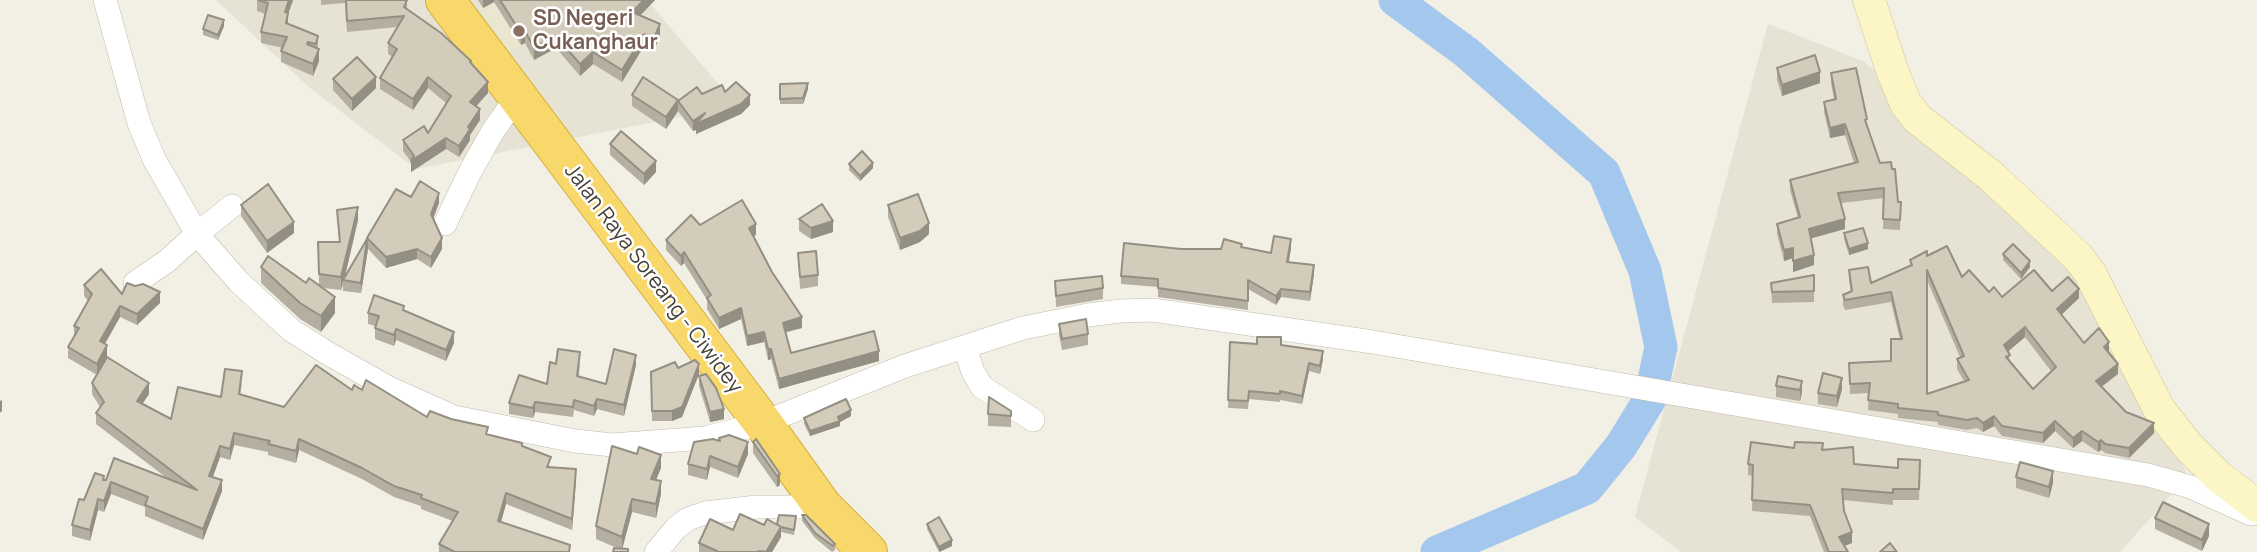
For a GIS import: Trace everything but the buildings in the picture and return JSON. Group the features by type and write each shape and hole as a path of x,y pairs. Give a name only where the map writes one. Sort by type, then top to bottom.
{"highway":[{"name":"Jalan Raya Soreang - Ciwidey","path":"445,0 763,423 823,507 868,552"}],"street":[{"path":"105,0 139,123 154,159 197,234 239,282 291,330 388,388 454,417 540,435 612,445 705,438 763,423 905,366 1023,328 1088,315 1153,310 1373,342 2148,475 2203,491 2257,517"},
{"path":"1869,0 1906,104 1918,119 1990,176 2078,257 2090,273 2159,409 2188,446 2218,476 2257,506"},
{"path":"445,224 493,131 517,97"},
{"path":"135,283 167,261 232,206"},
{"path":"965,347 973,372 982,387 1033,420"},
{"path":"656,552 676,528 688,519 705,513 757,507 823,507"}],"shaded area":[{"path":"216,0 647,0 737,106 416,169 310,88"},
{"name":"SD Negeri Cukanghaur","path":"492,0 575,0 580,9 508,53 479,9"},
{"path":"1768,24 1863,61 2077,238 2188,476 2120,552 1681,552 1635,517"}],"waterway":[{"path":"1395,0 1466,52 1604,173 1645,271 1661,347 1650,399 1621,446 1587,488 1437,552"}],"place":[{"name":"SD Negeri Cukanghaur","path":"519,31"}]}
